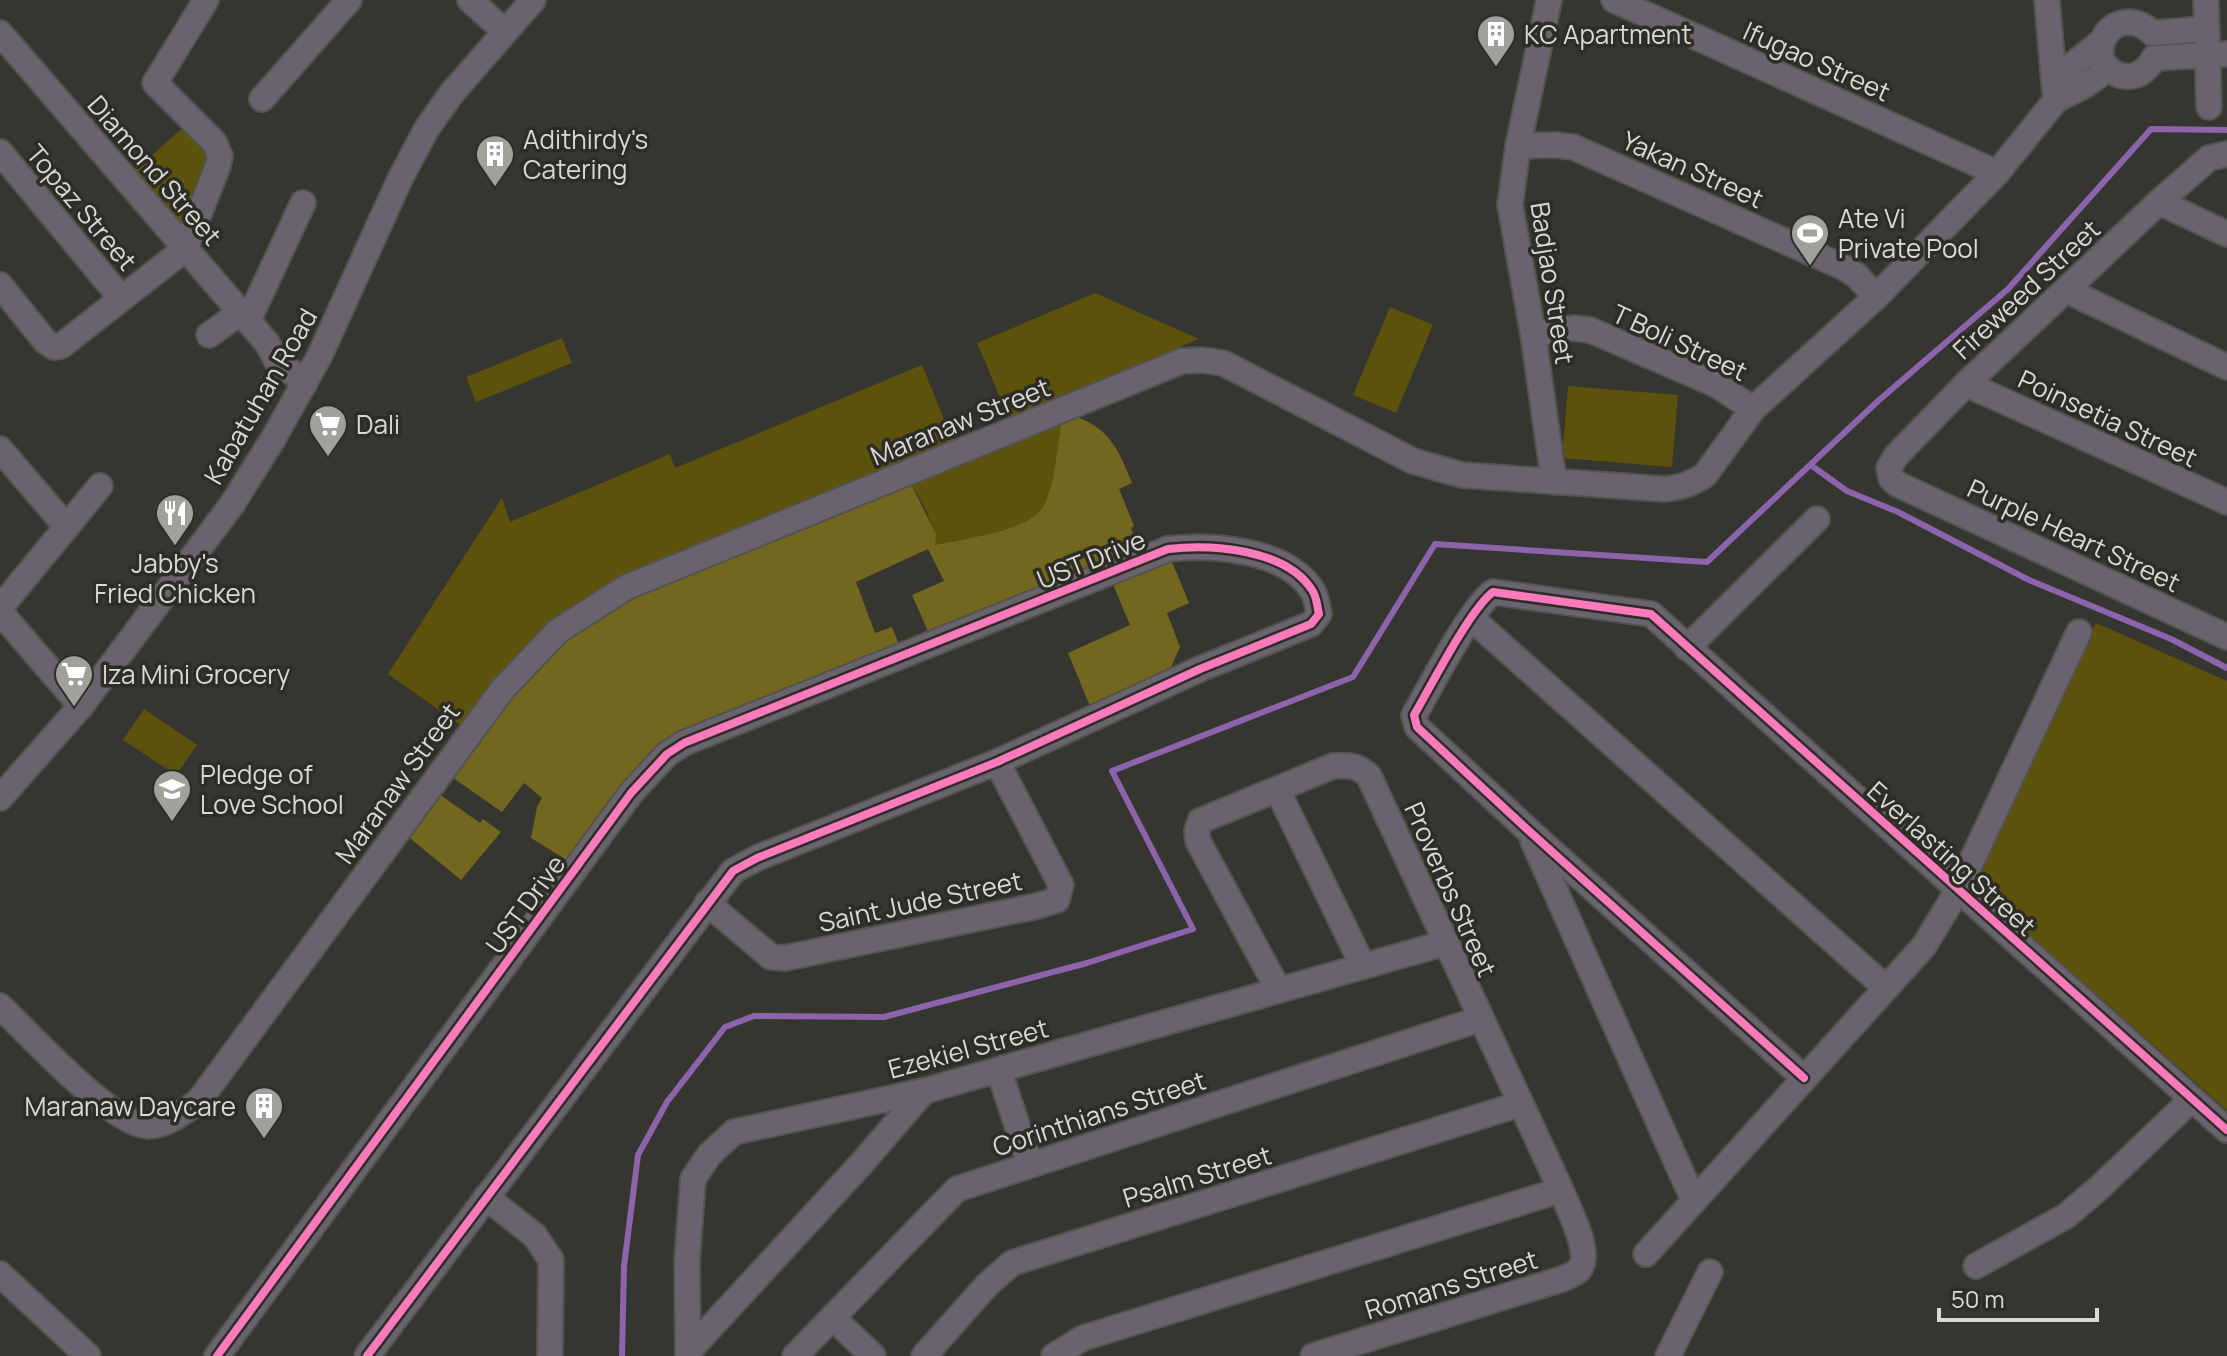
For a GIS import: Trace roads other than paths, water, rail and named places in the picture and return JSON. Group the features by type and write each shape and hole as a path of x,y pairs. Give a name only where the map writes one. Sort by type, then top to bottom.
{"street":[{"path":"262,99 349,0"},
{"path":"470,0 505,32"},
{"name":"Kabatuhan Road","path":"0,798 81,706 233,503 310,374 414,150 444,104 533,0"},
{"name":"Badjao Street","path":"1549,0 1518,146 1510,205 1533,334 1554,482"},
{"name":"Ifugao Street","path":"1614,0 1997,173"},
{"path":"2047,0 2056,100"},
{"path":"2206,0 2206,29 2217,54 2209,107"},
{"path":"0,285 45,341 54,347 61,346 185,249 206,201 220,156 214,142 155,83 199,4"},
{"name":"Maranaw Street","path":"0,1006 104,1105 129,1122 150,1126 172,1119 198,1102 476,724 558,631 627,587 1182,361 1223,363 1413,461 1462,475 1664,489 1694,483 1705,475 1753,409 1876,297 1997,173 2056,100 2064,75 2071,66 2101,42 2111,27 2128,21 2146,27 2152,33 2206,29"},
{"name":"Diamond Street","path":"0,33 267,343 276,360 310,374"},
{"path":"2101,42 2100,52 2108,69 2115,74 2134,76 2150,66 2154,58 2217,54"},
{"name":"Maranaw Street","path":"2056,100 2108,69"},
{"name":"Yakan Street","path":"1518,146 1573,147 1843,267 1856,275 1876,297"},
{"name":"Topaz Street","path":"0,152 121,298"},
{"name":"Fireweed Street","path":"1897,484 1891,478 1889,468 1896,456 1966,384 2159,202 2209,158 2227,154"},
{"path":"2159,202 2227,234"},
{"path":"209,335 244,316 303,203"},
{"path":"2066,290 2227,367"},
{"name":"T Boli Street","path":"1533,334 1573,328 1590,330 1717,385 1753,409"},
{"name":"Poinsetia Street","path":"1966,384 2227,502"},
{"path":"0,449 65,525"},
{"name":"Purple Heart Street","path":"1897,484 2227,637"},
{"path":"81,706 0,610 65,525 100,486"},
{"path":"1687,648 1817,519"},
{"name":"UST Drive","path":"217,1356 631,793 667,754 684,743 1168,549 1199,545 1269,558 1295,570 1314,592 1319,614 1311,624 1200,669 997,762 757,858 733,871 367,1356"},
{"name":"Everlasting Street","path":"1471,618 1493,592 1651,614 2227,1130"},
{"path":"1804,1078 1529,831 1414,721 1414,715 1471,618 1886,988"},
{"path":"1646,1254 1924,946 1958,890 2079,632"},
{"name":"Saint Jude Street","path":"707,903 771,957 785,958 1057,900 1061,885 997,762"},
{"name":"Proverbs Street","path":"1278,989 1198,841 1200,821 1333,766 1351,764 1369,776 1561,1190 1583,1245"},
{"path":"1278,791 1363,966"},
{"path":"1529,831 1694,1201"},
{"name":"Ezekiel Street","path":"688,1354 687,1262 693,1179 709,1155 734,1132 924,1091 1445,943"},
{"name":"Corinthians Street","path":"795,1356 937,1206 957,1189 1480,1019"},
{"path":"999,1071 1030,1164"},
{"path":"688,1354 924,1091"},
{"path":"1976,1266 2066,1216 2192,1099"},
{"name":"Psalm Street","path":"924,1356 987,1285 1012,1263 1520,1104"},
{"path":"1054,1356 1083,1338 1561,1190"},
{"path":"486,1197 535,1236 551,1260 550,1356"},
{"name":"Romans Street","path":"1313,1356 1562,1279 1578,1271 1584,1258 1583,1245"},
{"path":"1668,1356 1710,1272"},
{"path":"0,1274 88,1356"},
{"path":"833,1318 873,1356"}],"waterway":[{"path":"622,1356 624,1266 638,1155 667,1102 725,1027 754,1016 884,1017 1087,963 1193,929 1112,771 1353,677 1435,544 1707,562 1878,401 2008,289 2151,129 2227,130"},
{"path":"1812,466 1847,491 1898,512 2029,580 2171,639 2227,668"}],"place":[{"name":"KC Apartment","path":"1496,68"},
{"name":"Adithirdy's Catering","path":"495,188"},
{"name":"Ate Vi Private Pool","path":"1810,267"},
{"name":"Dali","path":"328,458"},
{"name":"Jabby's Fried Chicken","path":"175,547"},
{"name":"Iza Mini Grocery","path":"74,708"},
{"name":"Pledge of Love School","path":"172,823"},
{"name":"Maranaw Daycare","path":"264,1140"}]}
